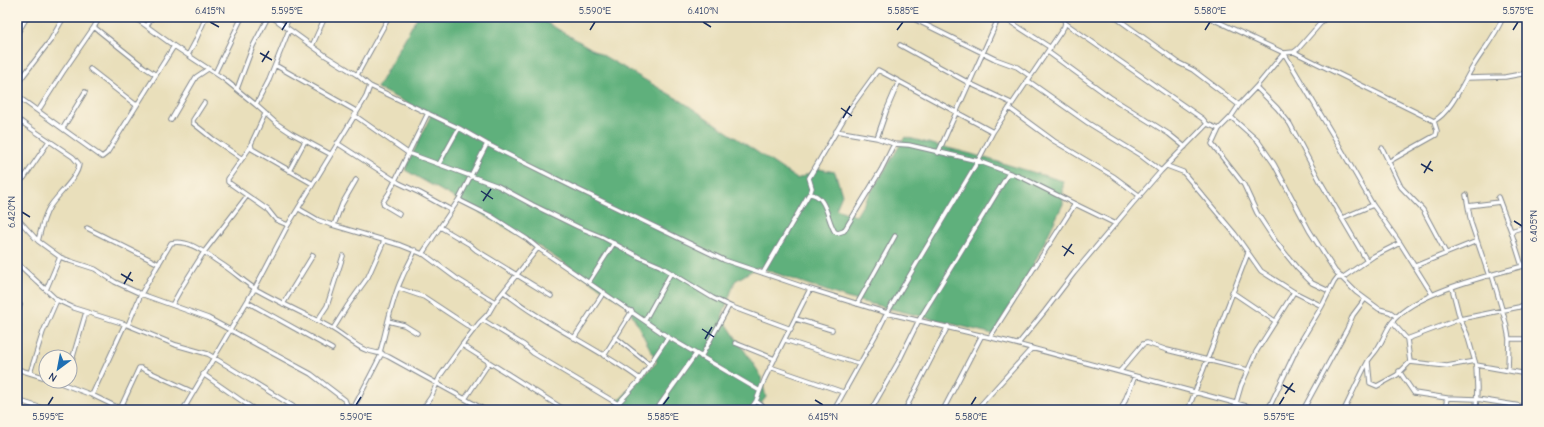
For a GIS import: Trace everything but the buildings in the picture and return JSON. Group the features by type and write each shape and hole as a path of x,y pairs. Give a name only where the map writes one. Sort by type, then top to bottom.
{"street":[{"path":"17,34 27,17"},
{"path":"17,84 50,40 64,17"},
{"path":"38,111 100,17"},
{"path":"134,17 237,89 276,123 330,154"},
{"path":"147,26 152,17"},
{"path":"188,55 206,17"},
{"path":"215,73 242,17"},
{"path":"237,89 253,46 268,17"},
{"path":"272,17 312,46 357,75 370,86 459,128 487,144 724,260 887,313 948,326 1018,344 1261,410"},
{"path":"285,27 289,17"},
{"path":"312,46 325,17"},
{"path":"357,75 389,17"},
{"path":"910,17 1017,67 1030,76"},
{"path":"938,153 998,18 990,17"},
{"path":"1003,17 1051,48"},
{"path":"1063,17 1065,23 1203,119 1207,124 1219,129"},
{"path":"1115,17 1179,63 1193,70 1239,105"},
{"path":"1208,17 1284,53 1294,52 1434,121 1437,132 1436,135 1388,162"},
{"path":"1294,52 1326,17"},
{"path":"1434,121 1440,118 1457,95 1473,66 1498,30 1503,17"},
{"path":"834,410 887,313 978,161 993,132 1011,103 1051,48 1065,23"},
{"path":"94,27 156,75"},
{"path":"256,105 275,65 289,30"},
{"path":"900,45 969,83 1011,103"},
{"path":"17,96 102,157 107,153 174,46"},
{"path":"1048,52 1110,97 1169,134 1185,147"},
{"path":"1284,53 1239,105 1232,116 1219,129 1212,140 1212,144 1244,185 1257,213 1276,242 1297,268 1312,283 1329,291"},
{"path":"1284,53 1373,205 1400,243 1432,294"},
{"path":"275,65 355,113 408,153 498,186 533,205 660,266 729,306 791,329"},
{"path":"90,68 136,105"},
{"path":"171,120 196,78 208,68"},
{"path":"763,273 810,194 812,188 809,178 849,110 878,70 993,132"},
{"path":"1467,78 1505,77 1527,73"},
{"path":"1027,80 1088,124 1140,156 1161,171"},
{"path":"877,138 899,81"},
{"path":"183,410 255,288 288,225 299,209 336,143 366,97 370,86"},
{"path":"1256,87 1277,108 1290,124 1320,181 1367,261"},
{"path":"63,128 85,92"},
{"path":"204,103 193,120 193,123 241,158"},
{"path":"1008,108 1054,141 1113,176 1140,196"},
{"path":"399,214 383,204 428,113"},
{"path":"265,114 252,140 251,146 241,158 228,179 228,182 268,210 276,220 288,225"},
{"path":"1232,116 1258,141 1274,164 1309,230 1335,271 1365,299 1380,309 1390,312 1397,317"},
{"path":"17,119 73,157 78,162 79,166 63,192 48,210 38,241"},
{"path":"17,130 22,122"},
{"path":"1018,344 1074,273 1161,171 1168,166 1207,124"},
{"path":"439,164 459,128"},
{"path":"836,131 877,138 894,144 909,145 938,153 978,161 1023,178 1116,224"},
{"path":"17,176 22,179 24,178 49,141"},
{"path":"289,171 305,141"},
{"path":"336,143 395,180 451,210"},
{"path":"422,254 459,199 487,144"},
{"path":"810,194 820,199 823,203 832,229 835,232 842,233 881,170 894,144"},
{"path":"251,146 255,151 312,184"},
{"path":"1382,148 1402,187 1423,210 1446,253"},
{"path":"1168,166 1183,172 1235,234 1261,271 1294,292 1322,306"},
{"path":"871,410 900,359 919,320 1009,173"},
{"path":"334,226 342,204 356,180"},
{"path":"1466,194 1477,241 1502,310 1509,339 1508,370"},
{"path":"172,305 204,252 247,196"},
{"path":"1498,197 1522,266"},
{"path":"459,199 527,239 668,337 760,391"},
{"path":"1468,206 1500,202"},
{"path":"990,337 1075,204"},
{"path":"1342,218 1373,205"},
{"path":"299,209 318,220 334,226 415,250 495,302"},
{"path":"17,218 38,241 60,257 70,262 95,269 115,282 141,294 204,316 231,329 311,374 345,400 347,405 354,409 381,353 388,321 398,288 415,250"},
{"path":"1511,231 1527,226"},
{"path":"440,227 551,296"},
{"path":"87,228 159,264"},
{"path":"857,304 895,236"},
{"path":"334,329 348,305 368,277 384,241"},
{"path":"1415,266 1477,241"},
{"path":"92,395 141,294 171,243 182,242 204,252 233,271 255,288 283,304 334,329 366,350 381,353 485,410"},
{"path":"589,282 614,243"},
{"path":"1268,410 1298,346 1337,278 1342,278 1367,261 1400,243"},
{"path":"422,410 462,344 488,314 495,302 538,248"},
{"path":"1188,410 1206,359 1248,253"},
{"path":"283,304 313,256"},
{"path":"317,321 327,306 343,256"},
{"path":"46,290 60,257"},
{"path":"17,263 57,300 86,312 126,324 176,345 208,354 299,410"},
{"path":"1344,410 1368,361 1392,322 1397,317 1432,294 1490,275 1527,265"},
{"path":"645,320 672,273"},
{"path":"398,288 424,296 474,330"},
{"path":"1452,288 1460,319 1467,334 1475,363 1477,399 1476,410"},
{"path":"750,410 756,401 770,368 810,289"},
{"path":"504,292 525,309 625,368 640,379"},
{"path":"574,338 604,292"},
{"path":"1232,292 1275,321"},
{"path":"1236,403 1256,352 1294,292"},
{"path":"1303,410 1347,329 1353,315 1365,299"},
{"path":"30,373 43,332 57,300"},
{"path":"247,302 332,349"},
{"path":"1407,339 1460,319 1519,307 1527,303"},
{"path":"17,312 20,305"},
{"path":"701,357 729,306"},
{"path":"604,356 632,311"},
{"path":"75,349 86,312"},
{"path":"796,318 832,330"},
{"path":"483,320 524,345 533,353 618,404"},
{"path":"388,321 404,325 417,333"},
{"path":"1392,322 1407,339 1410,362"},
{"path":"906,410 948,326"},
{"path":"944,410 982,335"},
{"path":"612,410 640,379 668,337"},
{"path":"615,338 650,365"},
{"path":"1509,339 1527,339"},
{"path":"785,340 859,364"},
{"path":"735,343 775,359"},
{"path":"1120,371 1143,344 1147,343 1168,350 1248,370"},
{"path":"462,344 489,363 565,410"},
{"path":"976,410 1032,348"},
{"path":"658,409 696,354"},
{"path":"1368,361 1370,383 1376,386 1397,375 1399,371 1410,362 1447,366 1475,363 1527,374"},
{"path":"465,399 489,363"},
{"path":"78,388 121,409 139,368 141,368 193,392"},
{"path":"770,368 843,392"},
{"path":"17,369 38,376"},
{"path":"1399,371 1414,393 1447,398 1477,399 1527,407"},
{"path":"203,374 255,410"},
{"path":"1122,410 1135,376"},
{"path":"1445,410 1447,398"},
{"path":"17,400 48,410"},
{"path":"756,401 767,410"},
{"path":"344,410 347,405"},
{"path":"186,406 192,410"}],"green space":[{"path":"417,17 537,17 683,102 797,179 819,169 835,172 842,195 836,209 856,216 905,137 971,154 1063,181 1063,204 1026,280 993,334 847,298 758,267 735,281 722,317 760,374 766,397 756,410 609,410 657,362 627,305 532,242 405,170 431,115 377,88"}]}
